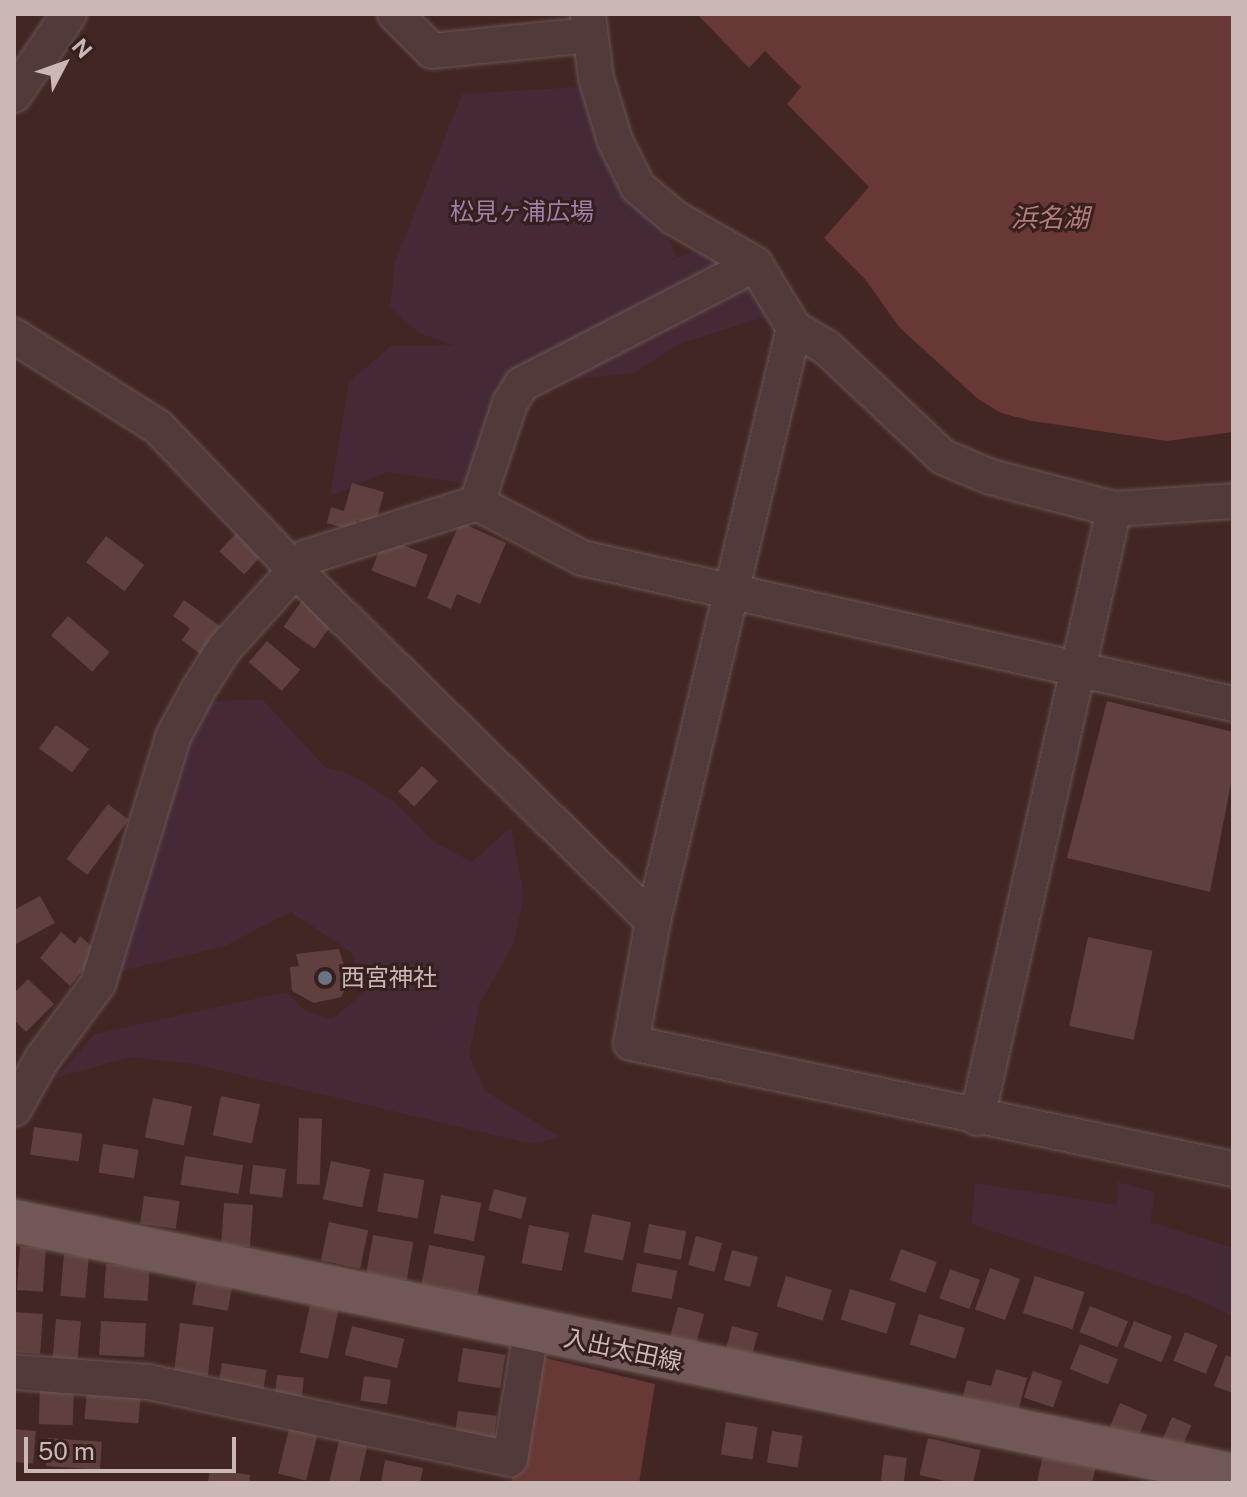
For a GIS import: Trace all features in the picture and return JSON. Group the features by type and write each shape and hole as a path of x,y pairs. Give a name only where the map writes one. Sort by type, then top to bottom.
{"main road":[{"name":"入出太田線","path":"14,1221 531,1332 1233,1475"}],"street":[{"path":"14,95 69,14"},
{"path":"395,14 432,51 588,25 615,141 638,187 675,218 755,264 794,328 827,348 943,457 991,477 1114,509 1233,501"},
{"path":"477,503 510,403 522,384 755,264"},
{"path":"794,328 653,921 631,1043 977,1118 1233,1169"},
{"path":"14,336 158,427 293,568 653,921"},
{"path":"14,1109 42,1059 98,984 173,737 224,649 293,568 307,557 477,503 582,558 730,594 1233,704"},
{"path":"977,1118 1114,509"},
{"path":"14,1372 148,1382 510,1459 531,1332"}],"green space":[{"name":"松見ヶ浦広場","path":"592,86 677,257 655,266 711,245 748,263 768,316 679,344 634,373 522,384 484,486 388,472 330,496 349,382 391,346 453,345 419,333 390,308 395,261 462,94"},
{"path":"262,699 326,768 348,773 394,801 434,842 472,862 511,827 524,896 513,945 480,1003 469,1055 485,1091 560,1137 532,1144 194,1064 130,1057 55,1078 95,1034 286,992 304,1010 332,1019 364,993 351,952 291,912 225,946 114,973 202,702"},
{"path":"1117,1182 1155,1192 1150,1222 1233,1248 1233,1316 1189,1296 971,1224 975,1183 1117,1205"}],"water":[{"name":"浜名湖","path":"697,14 1233,14 1233,432 1167,441 1032,421 1001,413 978,399 900,328 864,278 824,238 869,187 787,104 801,87 765,51 749,68"},
{"path":"537,1356 655,1384 639,1483 511,1483"}],"building":[{"path":"352,483 384,492 375,526 357,520 354,531 327,523 331,507 344,511"},
{"path":"460,522 506,543 480,604 457,594 451,609 427,598"},
{"path":"239,530 264,553 244,574 219,551"},
{"path":"106,536 144,565 124,591 86,562"},
{"path":"384,538 428,555 415,588 371,571"},
{"path":"303,599 334,621 315,649 283,627"},
{"path":"184,600 220,626 200,654 182,640 190,628 173,616"},
{"path":"68,616 110,652 92,672 51,636"},
{"path":"267,641 300,670 282,691 249,662"},
{"path":"1107,701 1233,732 1233,773 1210,892 1067,858"},
{"path":"56,725 89,749 72,773 39,748"},
{"path":"422,766 438,781 414,807 398,792"},
{"path":"108,804 129,820 87,875 66,859"},
{"path":"40,896 55,923 16,944 14,910"},
{"path":"61,932 75,944 80,936 98,952 70,986 40,958"},
{"path":"1088,937 1153,951 1134,1040 1069,1026"},
{"path":"339,949 349,982 341,997 314,1003 292,991 290,967 299,966 296,954"},
{"path":"28,979 54,1004 26,1032 14,1020 14,993"},
{"path":"221,1096 260,1104 252,1143 213,1135"},
{"path":"153,1098 192,1106 184,1145 145,1137"},
{"path":"299,1118 322,1119 320,1185 297,1184"},
{"path":"34,1127 83,1134 79,1162 30,1155"},
{"path":"103,1144 139,1150 134,1178 98,1173"},
{"path":"185,1156 243,1165 239,1194 180,1185"},
{"path":"331,1161 370,1169 362,1207 323,1199"},
{"path":"253,1165 286,1169 282,1198 249,1194"},
{"path":"384,1173 424,1180 418,1219 377,1211"},
{"path":"494,1189 527,1198 521,1219 488,1210"},
{"path":"441,1195 481,1203 474,1241 434,1233"},
{"path":"144,1196 180,1201 176,1229 140,1224"},
{"path":"224,1203 253,1205 250,1247 221,1245"},
{"path":"592,1214 631,1222 623,1260 584,1252"},
{"path":"329,1222 368,1230 360,1268 321,1260"},
{"path":"649,1224 686,1231 681,1260 643,1252"},
{"path":"529,1225 569,1233 562,1271 522,1263"},
{"path":"373,1235 413,1242 407,1281 366,1273"},
{"path":"696,1236 722,1243 714,1272 688,1265"},
{"path":"429,1245 485,1256 477,1295 421,1284"},
{"path":"20,1246 46,1248 43,1292 17,1290"},
{"path":"901,1249 937,1262 925,1293 890,1280"},
{"path":"732,1250 758,1257 750,1287 724,1280"},
{"path":"64,1254 89,1256 85,1298 60,1296"},
{"path":"637,1263 677,1271 672,1299 631,1291"},
{"path":"106,1264 150,1267 148,1301 104,1298"},
{"path":"990,1268 1020,1279 1005,1320 975,1309"},
{"path":"950,1269 980,1280 969,1309 939,1298"},
{"path":"786,1276 832,1290 823,1321 777,1307"},
{"path":"1035,1276 1084,1292 1072,1329 1023,1313"},
{"path":"197,1278 232,1284 228,1311 192,1305"},
{"path":"850,1289 896,1303 887,1334 841,1320"},
{"path":"311,1300 339,1306 328,1359 300,1353"},
{"path":"1090,1306 1128,1321 1118,1347 1080,1332"},
{"path":"678,1307 704,1314 696,1344 670,1337"},
{"path":"14,1312 43,1314 40,1354 14,1352"},
{"path":"919,1314 965,1328 956,1359 910,1345"},
{"path":"56,1319 81,1321 77,1365 52,1363"},
{"path":"101,1321 146,1323 144,1357 99,1355"},
{"path":"1134,1321 1172,1336 1162,1362 1124,1347"},
{"path":"180,1323 214,1327 208,1376 174,1372"},
{"path":"352,1326 404,1339 397,1368 345,1355"},
{"path":"732,1326 758,1333 750,1362 724,1355"},
{"path":"1185,1332 1217,1345 1206,1374 1173,1361"},
{"path":"1080,1344 1118,1359 1108,1384 1070,1369"},
{"path":"463,1348 505,1355 500,1388 458,1382"},
{"path":"1226,1355 1233,1358 1233,1393 1214,1386"},
{"path":"222,1363 266,1370 263,1394 218,1387"},
{"path":"996,1369 1027,1378 1016,1419 961,1403 967,1380 991,1386"},
{"path":"1033,1371 1062,1381 1053,1408 1024,1397"},
{"path":"277,1375 304,1378 301,1402 274,1399"},
{"path":"364,1376 391,1380 387,1405 361,1401"},
{"path":"40,1387 74,1388 73,1425 39,1424"},
{"path":"87,1390 141,1395 138,1424 84,1419"},
{"path":"1120,1403 1148,1415 1136,1443 1108,1432"},
{"path":"458,1411 497,1416 494,1440 455,1435"},
{"path":"1172,1417 1191,1425 1180,1453 1160,1445"},
{"path":"291,1421 319,1428 306,1480 278,1473"},
{"path":"726,1422 758,1427 752,1460 721,1455"},
{"path":"14,1429 36,1431 33,1464 14,1462"},
{"path":"772,1431 803,1436 798,1467 767,1463"},
{"path":"340,1436 368,1443 359,1483 329,1483"},
{"path":"48,1438 102,1442 100,1470 46,1466"},
{"path":"928,1438 981,1450 973,1483 954,1483 919,1475"},
{"path":"1043,1454 1096,1466 1092,1483 1037,1483"},
{"path":"884,1455 907,1458 904,1483 881,1483"},
{"path":"385,1460 423,1468 420,1483 381,1483"},
{"path":"210,1469 250,1475 249,1483 208,1483"}],"place":[{"name":"西宮神社","path":"325,978"}]}
